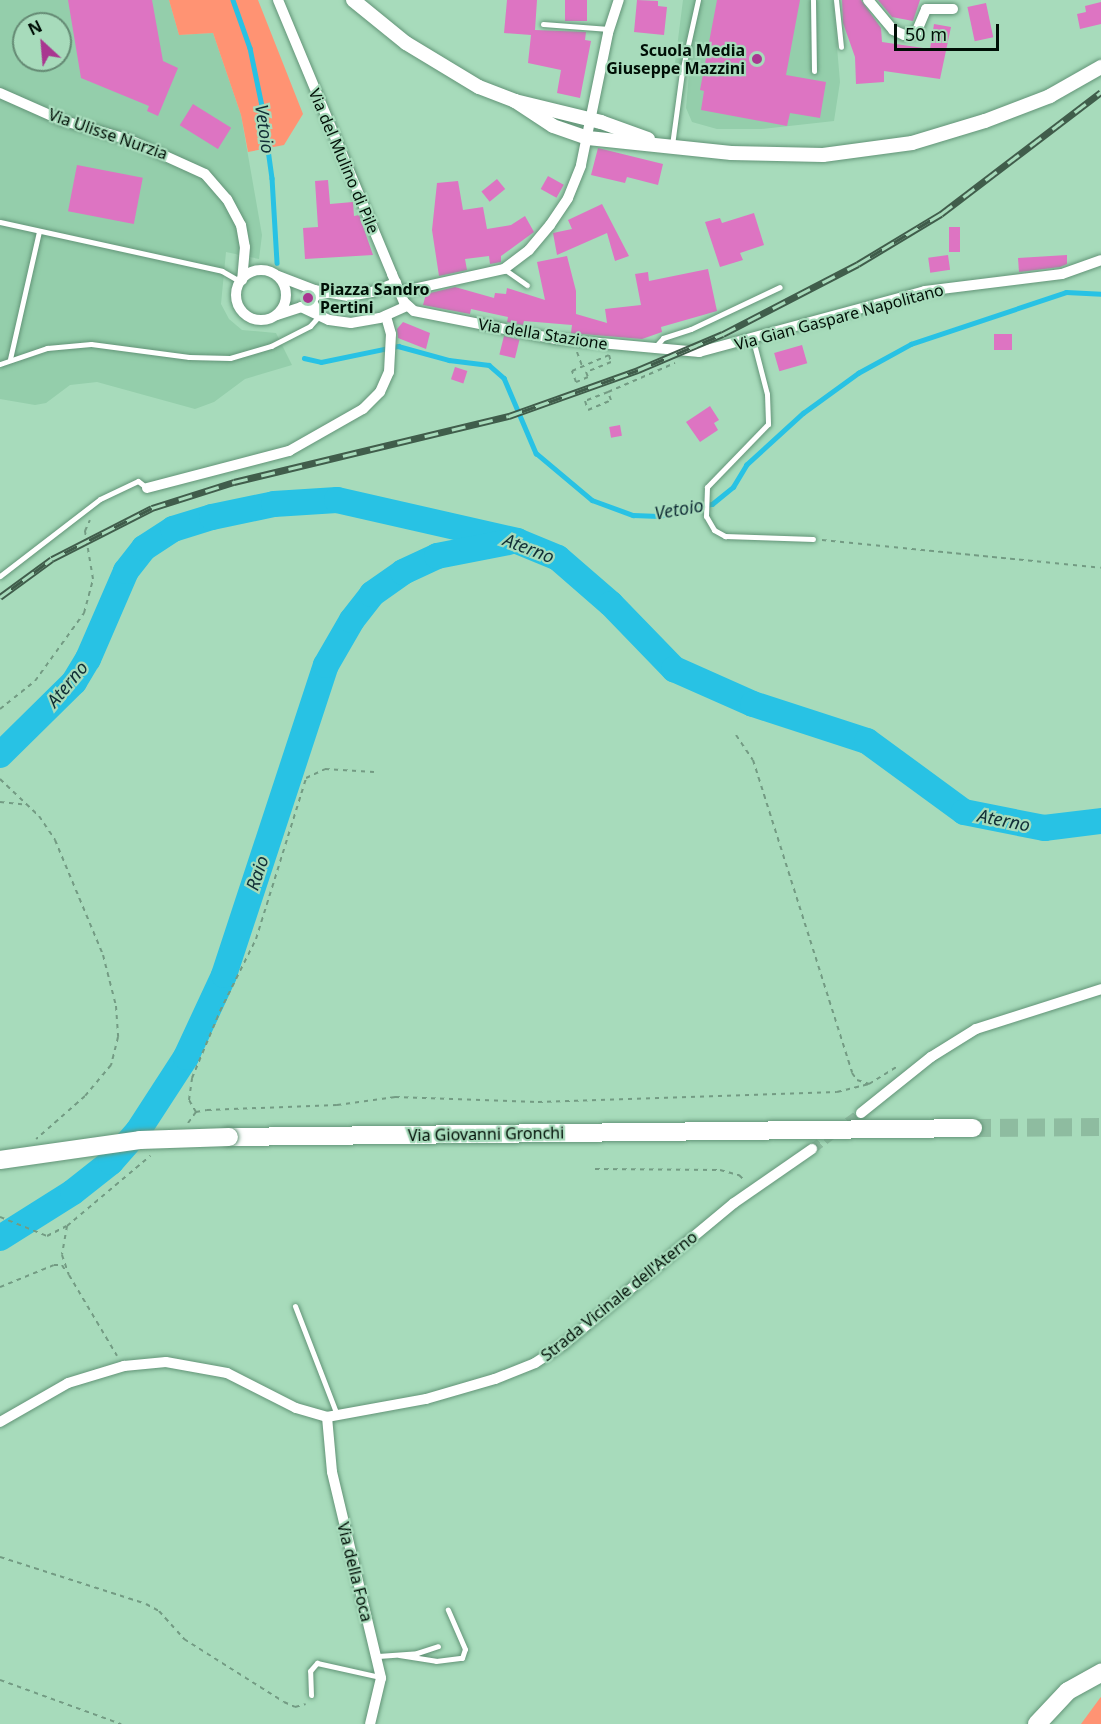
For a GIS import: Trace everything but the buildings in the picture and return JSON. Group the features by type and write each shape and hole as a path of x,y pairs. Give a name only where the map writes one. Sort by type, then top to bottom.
{"main road":[{"name":"Via Giovanni Gronchi","path":"0,1160 131,1141 229,1137 973,1128"},
{"path":"1037,1724 1068,1691 1101,1673"}],"street":[{"name":"Via del Mulino di Pile","path":"278,0 407,306"},
{"name":"Via del Mulino di Pile","path":"284,0 284,15"},
{"path":"353,0 433,61 514,101 546,122 588,138 795,156 901,145 1013,111 1101,67"},
{"path":"320,316 312,301 316,295 327,293 362,295 504,269 529,250 564,205 578,174 588,138 609,29 619,0"},
{"path":"868,0 893,30 904,35 916,33 926,9 953,9"},
{"name":"Via Ulisse Nurzia","path":"0,93 61,120 130,140 205,174 227,199 241,225 245,247 241,281"},
{"path":"514,101 592,119 665,144"},
{"name":"Via Gian Gaspare Napolitano","path":"686,352 753,340 925,291 1062,273 1101,260"},
{"path":"327,293 259,271 241,281 237,298 244,313 259,320 299,307 346,323 386,316 407,306"},
{"path":"275,315 286,296 284,284 276,275"},
{"name":"Via della Stazione","path":"407,306 416,311 556,339 686,352"},
{"path":"147,488 191,474 278,455 315,440 376,396 388,376 391,339 386,316"},
{"path":"861,1113 931,1057 976,1029 1101,989"},
{"name":"Strada Vicinale dell'Aterno","path":"0,1422 68,1383 124,1366 166,1362 227,1373 296,1408 332,1417 426,1400 535,1363 563,1345 750,1191 812,1149"},
{"name":"Via della Foca","path":"332,1417 332,1472 353,1569 378,1656 381,1678 370,1724"}],"lane":[{"path":"665,144 698,0"},
{"path":"813,0 814,71"},
{"path":"836,0 841,47"},
{"path":"543,24 609,29"},
{"path":"0,222 222,271 241,281"},
{"path":"10,359 39,231"},
{"path":"504,269 527,285"},
{"path":"655,349 663,338 692,329 780,287"},
{"path":"0,364 46,348 91,344 189,357 230,358 271,346 310,326 320,316"},
{"path":"753,340 767,394 768,424 707,487 705,511 711,527 725,536 813,539"},
{"path":"0,576 100,499 138,481 147,488"},
{"path":"295,1306 332,1417"},
{"path":"399,1655 436,1662 462,1659 465,1648 448,1610"},
{"path":"378,1656 399,1655 438,1646"},
{"path":"311,1695 310,1671 317,1663 381,1678"}],"path":[{"path":"608,392 611,400 588,410 585,401 608,392 686,352"},
{"path":"609,356 611,362 586,372 588,377 576,382 572,371 609,356"},
{"path":"0,709 35,681 84,614 93,579 86,529 93,516"},
{"path":"813,539 1101,568"},
{"path":"736,735 753,760 852,1073 857,1080 869,1084"},
{"path":"196,1112 188,1092 192,1078 219,1011 256,939 306,778 325,770 374,771"},
{"path":"1,780 27,805 55,840 103,955 116,1006 116,1054 103,1078 30,1143"},
{"path":"0,802 27,805"},
{"path":"182,1128 196,1112 337,1105 395,1097 537,1102 837,1092 869,1084 898,1066"},
{"path":"0,1217 47,1236 67,1226 157,1150"},
{"path":"595,1169 729,1171 743,1179 750,1191"},
{"path":"67,1226 62,1255 69,1275"},
{"path":"0,1287 62,1265 124,1366"},
{"path":"0,1557 146,1604 159,1611 184,1640 284,1702 304,1706 311,1695"},
{"path":"0,1680 121,1724"}],"shaded area":[{"path":"0,0 169,0 179,35 213,33 241,115 262,235 259,259 226,252 221,304 229,319 242,330 276,333 292,365 245,379 214,402 195,409 97,382 70,385 46,403 35,405 0,399"},
{"path":"169,0 258,0 303,114 284,145 248,152 241,115 213,33 179,35"},
{"name":"Scuola Media Giuseppe Mazzini","path":"683,0 833,0 840,82 834,121 761,129 717,129 692,122 686,108 689,73 674,71"},
{"path":"1100,1698 1101,1724 1081,1724"}],"waterway":[{"name":"Vetoio","path":"233,0 250,48 262,106 272,178 277,263"},
{"name":"Vetoio","path":"304,358 321,362 398,346 449,360 489,365 504,378 536,453 592,500 633,515 659,516 712,504 733,487 746,465 803,413 858,373 911,344 1066,292 1101,294"},
{"name":"Aterno","path":"0,755 74,682 88,659 126,571 144,548 173,529 212,517 274,504 337,500 517,541 558,558 611,604 674,669 753,704 867,741 964,812 1044,828 1101,821"},
{"name":"Raio","path":"0,1238 73,1192 111,1162 138,1131 186,1057 224,975 326,665 352,620 372,594 403,572 437,556 509,542"}],"tunnel":[{"path":"812,1149 861,1113"},
{"path":"973,1128 1101,1127"}],"railway":[{"path":"0,597 52,559 152,508 234,482 509,416 638,370 723,334 858,264 941,214 1101,92"}],"place":[{"name":"Scuola Media Giuseppe Mazzini","path":"757,59"},
{"name":"Piazza Sandro Pertini","path":"308,298"}]}
